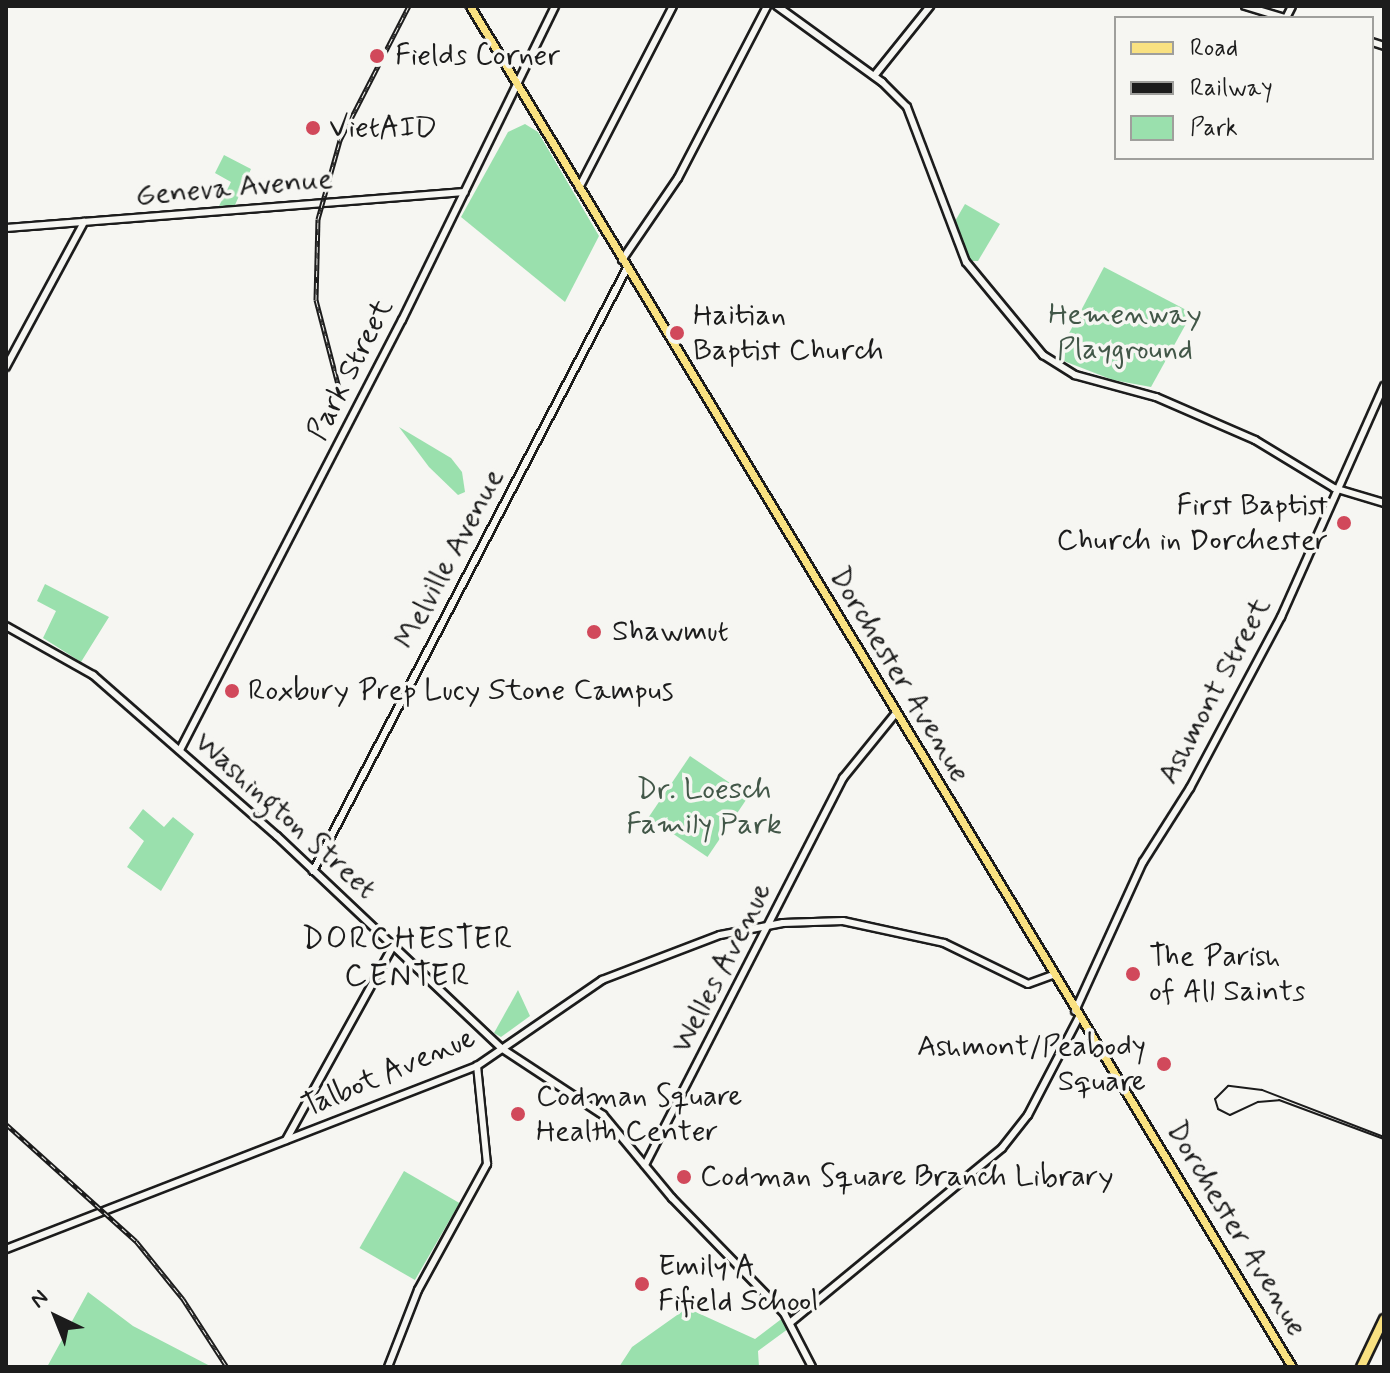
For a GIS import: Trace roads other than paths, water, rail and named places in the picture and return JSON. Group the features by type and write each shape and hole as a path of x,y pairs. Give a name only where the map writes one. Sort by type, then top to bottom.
{"highway":[{"path":"1361,1367 1384,1319"}],"main road":[{"name":"Dorchester Avenue","path":"470,6 1292,1367"},
{"name":"Park Street","path":"180,750 465,192 555,6"},
{"path":"579,188 673,6"},
{"path":"622,260 678,178 767,6"},
{"path":"777,6 874,76 915,119 966,262 1043,355 1075,375 1156,397 1246,436 1334,488 1384,503"},
{"path":"874,76 930,6"},
{"path":"1245,6 1278,16"},
{"name":"Geneva Avenue","path":"6,228 465,192"},
{"path":"6,367 84,222"},
{"name":"Melville Avenue","path":"313,871 627,268"},
{"name":"Ashmont Street","path":"791,1322 1009,1141 1028,1115 1077,1014 1143,862 1190,788 1274,629 1334,488 1384,386"},
{"name":"Washington Street","path":"6,626 92,674 313,871 501,1048 603,1115 645,1165 791,1322 812,1367"},
{"name":"Welles Avenue","path":"645,1165 849,769 895,714"},
{"name":"Talbot Avenue","path":"6,1249 477,1066 567,1000 625,969 720,935 768,925 843,921 893,928 944,943 1028,984 1053,975"},
{"path":"286,1140 393,946"},
{"path":"388,1367 418,1290 487,1164 477,1066"}],"tram line":[{"path":"1384,1137 1262,1090 1228,1086 1215,1099 1218,1109 1230,1115 1258,1102 1279,1100 1384,1139"}],"railway":[{"path":"339,388 316,300 318,219 340,140 409,6"},
{"path":"6,1124 136,1241 183,1299 227,1367"}],"place":[{"name":"Fields Corner","path":"377,56"},
{"name":"VietAID","path":"313,128"},
{"name":"Haitian Baptist Church","path":"677,333"},
{"name":"First Baptist Church in Dorchester","path":"1344,523"},
{"name":"Shawmut","path":"594,632"},
{"name":"Roxbury Prep Lucy Stone Campus","path":"232,691"},
{"name":"The Parish of All Saints","path":"1133,974"},
{"name":"Ashmont/Peabody Square","path":"1164,1064"},
{"name":"Codman Square Health Center","path":"518,1114"},
{"name":"Codman Square Branch Library","path":"684,1177"},
{"name":"Emily A Fifield School","path":"642,1284"}],"district":[{"name":"DORCHESTER CENTER","path":"408,958"}],"park label":[{"name":"Hemenway Playground","path":"1125,332"},
{"name":"Dr. Loesch Family Park","path":"704,807"}]}
